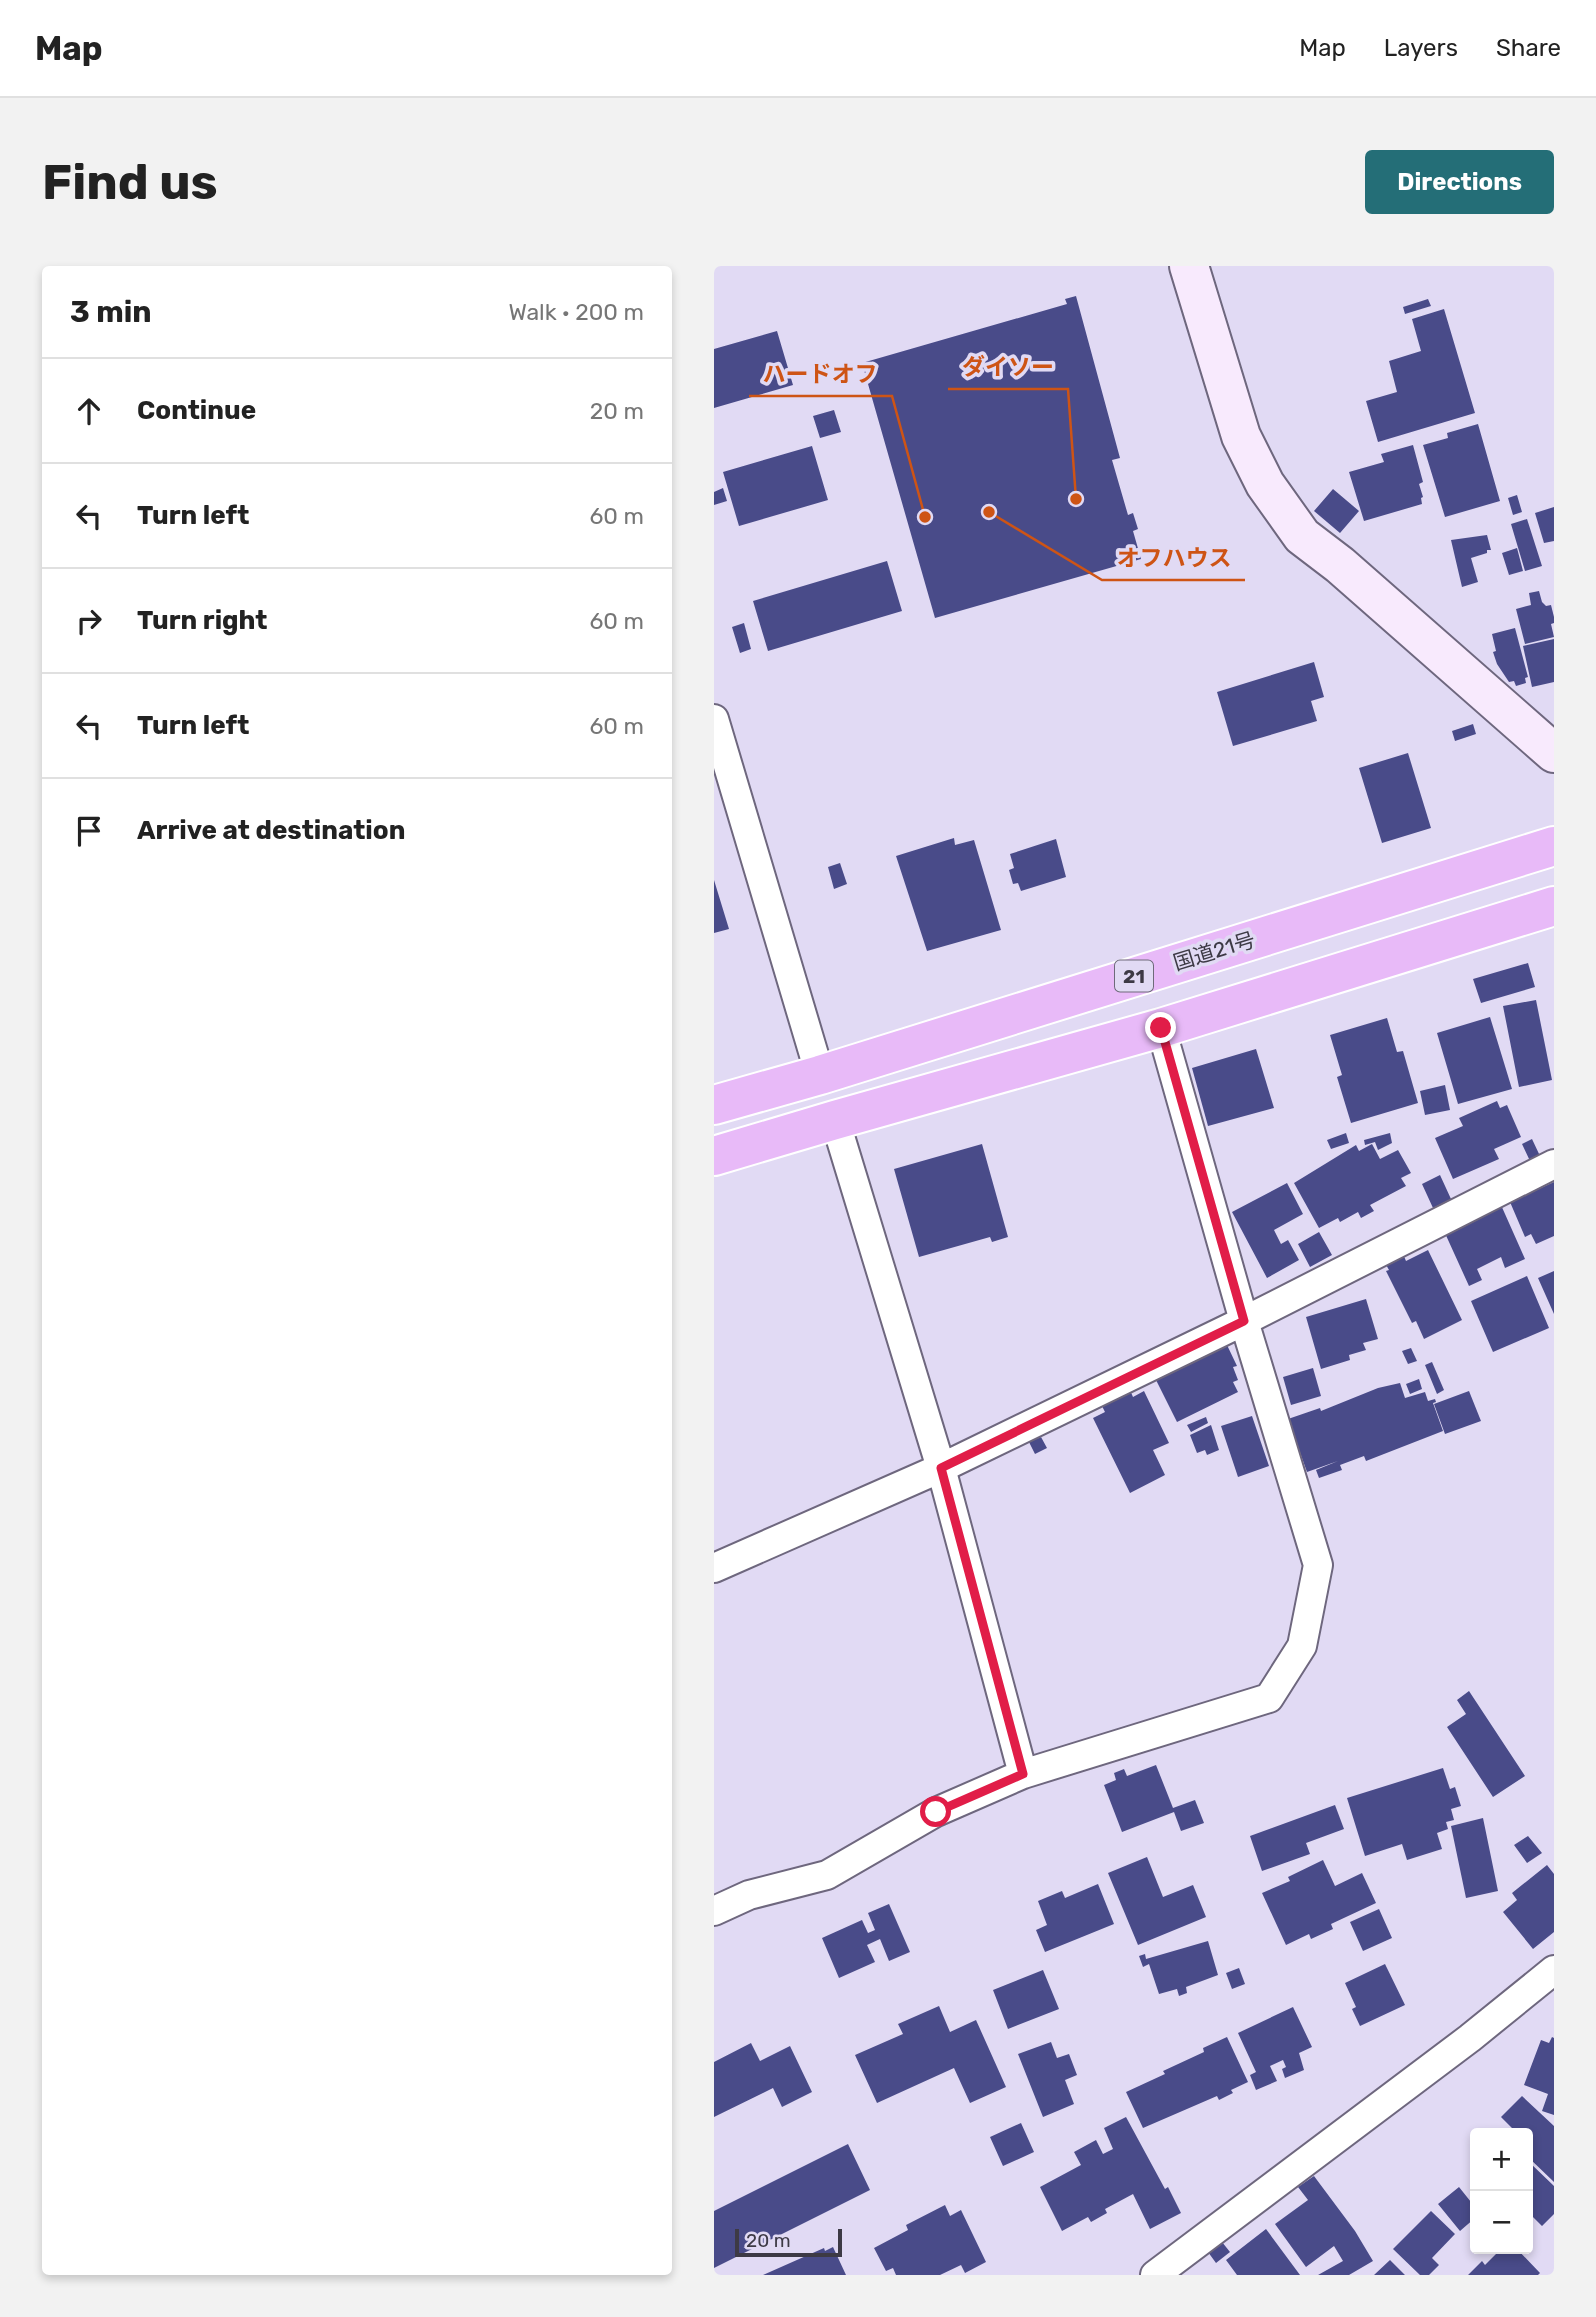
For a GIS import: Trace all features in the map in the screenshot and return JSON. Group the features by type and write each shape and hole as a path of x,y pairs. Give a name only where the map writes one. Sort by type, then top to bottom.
{"highway":[{"name":"国道21号","path":"714,1105 820,1075 1554,846"},
{"path":"714,1156 835,1119 1161,1028 1554,906"}],"street":[{"path":"1189,266 1241,436 1265,484 1302,536 1340,565 1554,753"},
{"path":"714,719 820,1075"},
{"path":"714,1911 749,1895 827,1875 936,1812 1023,1774 1269,1698 1302,1646 1318,1565 1244,1321 1161,1028"},
{"path":"835,1119 941,1468 1023,1774"},
{"path":"714,1568 941,1468 1244,1321 1554,1164"},
{"path":"1155,2275 1470,2038 1554,1970"}],"building":[{"path":"1076,296 1120,458 1112,460 1128,515 1133,513 1138,529 1133,531 1141,559 935,618 862,363 1067,304 1065,299"},
{"path":"1428,299 1431,306 1405,314 1403,307"},
{"path":"1444,309 1475,413 1378,442 1366,401 1397,392 1389,361 1421,351 1412,319"},
{"path":"777,331 793,385 714,408 714,349"},
{"path":"834,410 841,432 820,438 813,416"},
{"path":"1478,424 1500,501 1445,517 1423,445 1448,438 1447,433"},
{"path":"1413,445 1423,482 1419,484 1422,504 1364,521 1349,472 1384,462 1381,454"},
{"path":"812,446 828,500 739,526 723,472"},
{"path":"723,488 727,501 714,505 714,492"},
{"path":"1333,489 1359,511 1340,533 1314,511"},
{"path":"1517,495 1522,512 1513,515 1508,498"},
{"path":"1554,507 1554,541 1544,543 1535,513"},
{"path":"1527,519 1542,566 1525,571 1511,524"},
{"path":"1487,535 1491,550 1471,558 1478,582 1462,587 1451,540"},
{"path":"1517,548 1523,571 1509,575 1502,553"},
{"path":"887,561 902,611 768,651 753,601"},
{"path":"1539,591 1542,602 1546,606 1551,605 1554,637 1525,644 1516,609 1531,605 1529,593"},
{"path":"744,623 751,649 740,653 732,627"},
{"path":"1515,628 1528,677 1525,678 1526,683 1516,686 1514,681 1509,682 1497,664 1492,634"},
{"path":"1554,639 1554,682 1532,687 1523,646"},
{"path":"1314,662 1324,697 1311,701 1317,721 1233,746 1217,692"},
{"path":"1473,724 1476,734 1455,741 1452,731"},
{"path":"1408,753 1431,828 1382,843 1359,768"},
{"path":"954,838 955,845 974,840 1001,930 927,951 896,856"},
{"path":"1056,839 1066,877 1021,891 1018,883 1013,884 1009,870 1014,868 1010,854"},
{"path":"840,863 847,884 834,889 828,867"},
{"path":"714,880 729,929 714,933"},
{"path":"1528,963 1535,987 1481,1003 1473,979"},
{"path":"1536,1000 1552,1080 1519,1087 1503,1006"},
{"path":"1490,1017 1512,1089 1458,1104 1437,1033"},
{"path":"1387,1018 1397,1052 1403,1051 1418,1103 1351,1123 1337,1077 1342,1075 1330,1035"},
{"path":"1256,1049 1274,1108 1208,1126 1192,1068"},
{"path":"1445,1085 1450,1110 1425,1115 1420,1091"},
{"path":"1497,1101 1500,1108 1507,1105 1521,1137 1494,1149 1499,1159 1453,1179 1435,1138 1463,1126 1459,1118"},
{"path":"1346,1133 1349,1143 1331,1149 1327,1140"},
{"path":"1390,1133 1392,1143 1378,1150 1375,1142 1365,1145 1364,1140"},
{"path":"1532,1139 1540,1156 1530,1161 1522,1144"},
{"path":"982,1144 1008,1237 992,1242 990,1237 919,1257 894,1169"},
{"path":"1372,1144 1380,1159 1398,1150 1411,1173 1401,1178 1406,1186 1370,1205 1374,1211 1361,1218 1358,1212 1340,1222 1338,1218 1319,1228 1294,1183 1356,1145 1359,1151"},
{"path":"1440,1175 1451,1199 1433,1208 1422,1184"},
{"path":"1554,1182 1554,1236 1536,1244 1531,1234 1525,1237 1510,1202"},
{"path":"1287,1183 1303,1214 1274,1230 1281,1244 1288,1240 1299,1260 1267,1278 1232,1212"},
{"path":"1501,1205 1525,1259 1505,1268 1501,1257 1477,1269 1482,1280 1469,1286 1444,1231"},
{"path":"1319,1232 1332,1255 1310,1267 1298,1244"},
{"path":"1428,1250 1462,1320 1424,1339 1416,1321 1412,1323 1386,1271 1389,1270 1385,1263 1403,1254 1406,1261"},
{"path":"1554,1271 1554,1314 1538,1278"},
{"path":"1527,1276 1549,1328 1493,1352 1471,1301"},
{"path":"1366,1299 1378,1339 1363,1343 1366,1350 1349,1355 1350,1360 1321,1369 1306,1317"},
{"path":"1227,1345 1237,1366 1233,1367 1238,1380 1233,1382 1238,1392 1177,1422 1156,1380"},
{"path":"1411,1348 1417,1361 1408,1364 1402,1351"},
{"path":"1432,1362 1444,1390 1437,1394 1425,1365"},
{"path":"1313,1368 1321,1396 1291,1405 1283,1377"},
{"path":"1419,1379 1422,1389 1410,1394 1406,1384"},
{"path":"1400,1383 1405,1398 1425,1392 1428,1401 1435,1399 1436,1402 1433,1403 1443,1431 1366,1461 1364,1456 1340,1465 1342,1470 1319,1478 1316,1470 1338,1461 1307,1472 1288,1419 1320,1408 1321,1411 1378,1388"},
{"path":"1129,1388 1133,1397 1144,1391 1169,1443 1153,1450 1165,1475 1130,1493 1093,1418 1105,1412 1100,1402"},
{"path":"1469,1391 1481,1421 1445,1434 1434,1404"},
{"path":"1252,1416 1269,1466 1238,1477 1221,1426"},
{"path":"1206,1417 1208,1423 1191,1432 1187,1425"},
{"path":"1211,1425 1219,1450 1207,1455 1205,1450 1197,1453 1190,1435"},
{"path":"1041,1437 1047,1448 1035,1454 1029,1442"},
{"path":"1469,1691 1525,1776 1493,1797 1447,1727 1466,1714 1457,1700"},
{"path":"1156,1765 1173,1808 1195,1800 1204,1823 1181,1831 1174,1812 1122,1832 1104,1785 1116,1780 1114,1773 1124,1769 1127,1776"},
{"path":"1443,1768 1450,1789 1455,1787 1461,1806 1451,1809 1454,1820 1446,1822 1448,1829 1437,1833 1442,1849 1407,1860 1402,1844 1365,1856 1347,1798"},
{"path":"1335,1805 1344,1829 1306,1843 1310,1854 1262,1871 1250,1836"},
{"path":"1483,1818 1498,1891 1466,1898 1451,1826"},
{"path":"1528,1836 1542,1853 1527,1863 1514,1845"},
{"path":"1147,1857 1163,1897 1193,1885 1206,1917 1138,1945 1108,1873"},
{"path":"1323,1860 1335,1886 1362,1873 1376,1903 1331,1924 1333,1929 1311,1939 1309,1934 1286,1945 1262,1893 1290,1881 1288,1877"},
{"path":"1547,1865 1554,1874 1554,1932 1533,1949 1503,1912 1517,1900 1512,1893"},
{"path":"1098,1884 1114,1924 1045,1952 1036,1930 1047,1925 1038,1901 1062,1891 1065,1898"},
{"path":"889,1904 910,1952 889,1961 880,1939 867,1945 875,1962 839,1978 822,1938 862,1920 868,1933 875,1930 868,1913"},
{"path":"1379,1909 1392,1938 1363,1951 1350,1922"},
{"path":"1208,1941 1218,1975 1186,1987 1187,1993 1179,1996 1177,1989 1159,1994 1149,1964 1143,1967 1139,1956 1145,1954 1146,1959"},
{"path":"1385,1964 1405,2005 1360,2026 1352,2009 1356,2007 1345,1983"},
{"path":"1239,1968 1245,1984 1232,1989 1226,1973"},
{"path":"1043,1970 1059,2009 1008,2029 993,1990"},
{"path":"939,2006 950,2032 976,2020 1006,2087 970,2103 954,2068 877,2103 855,2055 903,2034 898,2024"},
{"path":"1293,2007 1312,2047 1299,2053 1304,2070 1285,2078 1282,2069 1286,2067 1283,2060 1270,2066 1277,2081 1256,2090 1250,2075 1256,2072 1238,2033"},
{"path":"1227,2037 1248,2082 1231,2090 1233,2093 1219,2100 1217,2096 1143,2128 1126,2092 1165,2074 1163,2071 1204,2052 1203,2048"},
{"path":"1552,2037 1554,2115 1542,2111 1548,2094 1524,2085 1541,2040 1549,2043"},
{"path":"1051,2042 1057,2058 1069,2054 1077,2075 1065,2080 1074,2104 1043,2117 1018,2054"},
{"path":"751,2043 760,2061 790,2046 812,2092 782,2107 773,2088 714,2117 714,2062"},
{"path":"1522,2096 1554,2126 1554,2182 1533,2162 1533,2128 1512,2128 1501,2117"},
{"path":"1126,2117 1181,2213 1150,2229 1133,2194 1105,2209 1107,2213 1091,2222 1088,2217 1062,2231 1040,2187 1081,2165 1074,2152 1096,2140 1103,2154 1113,2149 1104,2128"},
{"path":"1021,2123 1034,2152 1003,2166 990,2137"},
{"path":"848,2144 870,2190 714,2268 714,2211"},
{"path":"1533,2166 1554,2186 1554,2214 1542,2226 1533,2217"},
{"path":"1314,2176 1355,2231 1373,2261 1349,2275 1318,2275 1343,2261 1334,2246 1306,2267 1275,2224 1308,2200 1298,2187"},
{"path":"1459,2187 1470,2201 1470,2222 1460,2231 1438,2204"},
{"path":"945,2205 950,2216 961,2210 986,2262 965,2273 961,2265 940,2275 896,2275 893,2268 886,2271 874,2248 908,2230 906,2225"},
{"path":"1431,2211 1455,2234 1432,2258 1439,2265 1429,2275 1420,2275 1393,2249"},
{"path":"1266,2229 1300,2275 1237,2275 1226,2260"},
{"path":"1222,2242 1230,2252 1216,2263 1208,2252"},
{"path":"833,2247 846,2275 763,2275 824,2248 825,2251"},
{"path":"1496,2254 1522,2254 1540,2273 1468,2275 1482,2261 1485,2265"},
{"path":"1390,2260 1405,2275 1374,2275"}],"place":[{"name":"ダイソー","path":"1076,499"},
{"name":"オフハウス","path":"989,512"},
{"name":"ハードオフ","path":"925,517"}],"route":[{"path":"936,1812 1023,1774 941,1468 1244,1321 1161,1028"}]}
